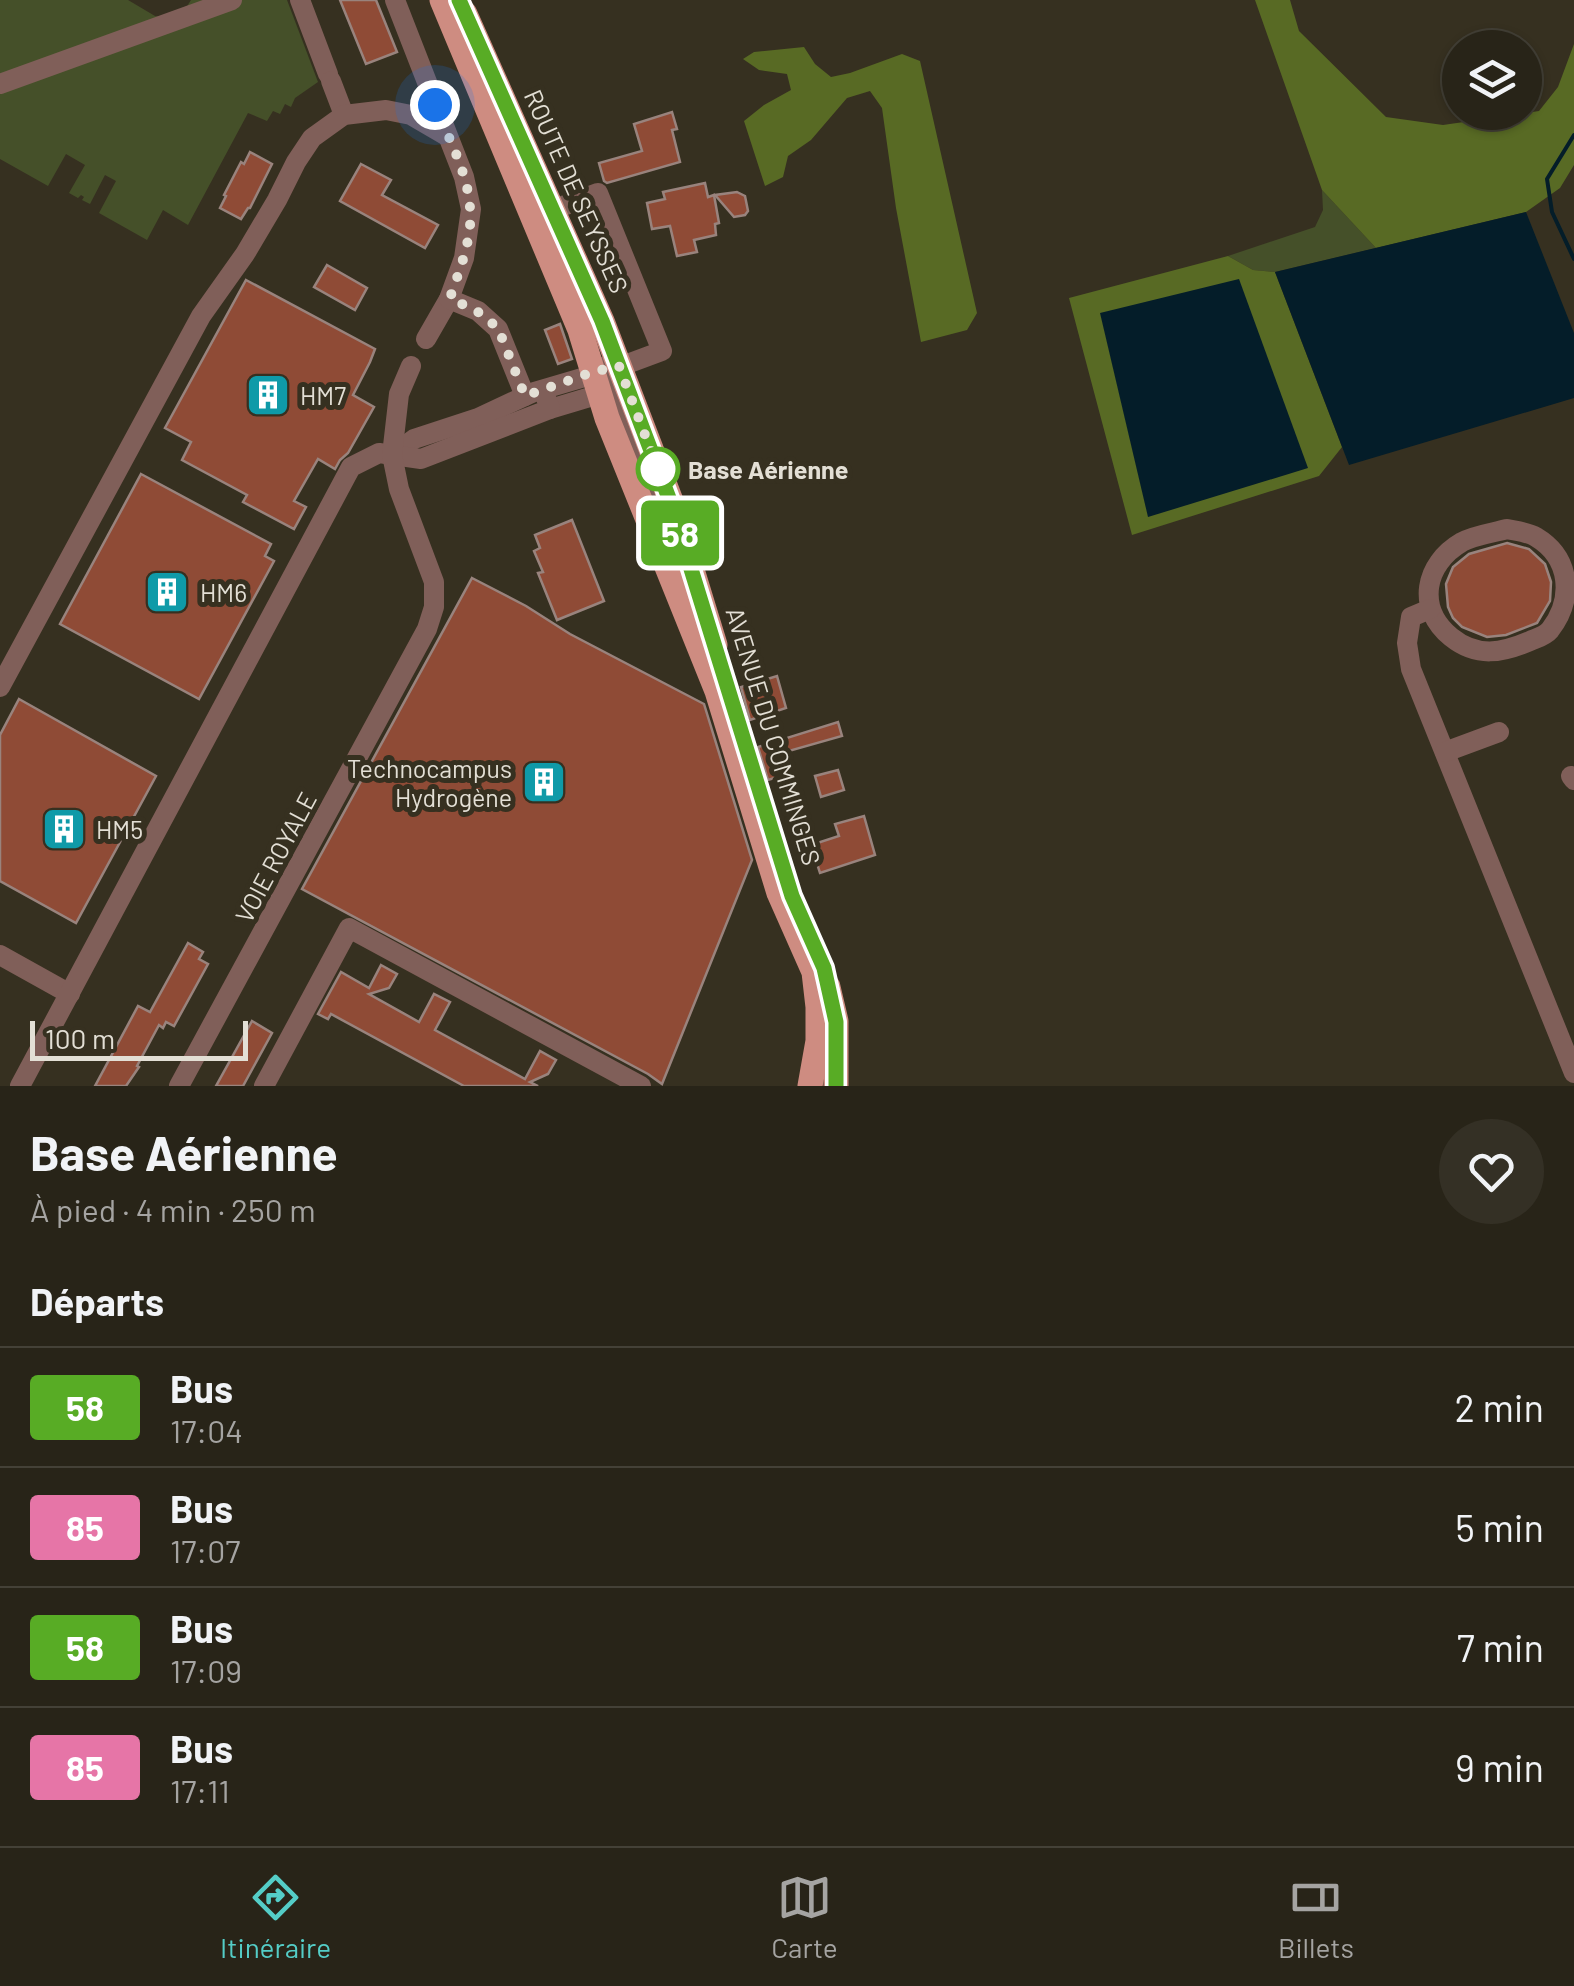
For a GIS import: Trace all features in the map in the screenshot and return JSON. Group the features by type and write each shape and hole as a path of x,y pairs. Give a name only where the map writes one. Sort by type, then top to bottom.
{"main road":[{"name":"ROUTE DE SEYSSES","path":"442,0 580,330 611,390"},
{"name":"ROUTE DE SEYSSES","path":"459,0 602,321 611,390"},
{"name":"AVENUE DU COMMINGES","path":"611,390 717,691 779,893 814,972 818,1041 810,1086"},
{"name":"AVENUE DU COMMINGES","path":"611,390 670,501 792,896 824,968 836,1022 836,1086"}],"lane":[{"path":"0,84 232,0"},
{"path":"300,0 344,115"},
{"path":"395,0 464,177 471,209 464,258 450,298 426,339"},
{"path":"0,687 201,316 251,245 312,138 344,115 386,110 411,114 447,136"},
{"path":"20,1086 351,467 379,453 421,459 539,398 611,390 662,351 598,193 552,210"},
{"path":"450,298 498,328 539,398"},
{"name":"VOIE ROYALE","path":"179,1086 417,646 434,607 434,582 399,489 392,455 399,394 411,366"},
{"path":"1506,529 1533,534 1556,552 1566,577 1565,613 1548,633 1506,652 1476,651 1452,638 1433,618 1427,598 1432,573 1446,554 1465,540 1506,529"},
{"path":"1430,610 1411,618 1411,669 1574,1073"},
{"path":"1445,752 1499,732"},
{"path":"264,1086 349,928 641,1086"},
{"path":"0,955 70,994"}],"green space":[{"path":"0,0 128,0 166,18 184,11 191,0 221,0 0,80"},
{"path":"241,0 287,0 318,82 295,98 291,107 285,104 280,114 273,111 267,121 248,113 188,225 163,210 147,240 99,213 116,181 105,175 90,204 81,195 78,198 69,193 85,165 66,154 48,186 0,159 0,88"},
{"path":"1255,0 1290,0 1299,31 1386,117 1442,125 1442,130 1542,130 1542,107 1558,87 1574,44 1574,165 1560,188 1526,212 1376,248 1322,190"},
{"path":"804,47 815,64 831,77 902,54 920,61 977,313 967,330 921,342 882,108 870,91 847,98 811,140 788,156 783,177 765,186 744,121 791,90 787,74 759,70 743,59 754,52"},
{"path":"1322,190 1376,248 1275,272 1253,270 1228,256 1315,227 1323,210"},
{"path":"1228,256 1253,270 1275,272 1342,447 1319,476 1132,535 1069,298"}],"water":[{"path":"1526,212 1574,333 1574,398 1349,465 1275,272"},
{"path":"1239,279 1308,468 1148,517 1100,313"}],"building":[{"path":"340,0 376,0 397,52 366,64"},
{"path":"672,112 680,162 604,181 599,163 642,151 634,124"},
{"path":"250,152 272,164 241,219 220,208 241,162 244,164"},
{"path":"361,164 391,180 382,195 438,225 425,248 340,201"},
{"path":"705,183 708,197 714,195 719,223 715,224 716,235 694,240 697,252 677,256 670,226 652,229 647,203 665,199 663,192"},
{"path":"737,192 745,196 748,211 734,217 715,195"},
{"path":"327,265 367,288 355,310 314,287"},
{"name":"HM7","path":"246,280 375,349 353,395 374,407 335,469 318,459 294,501 306,507 294,529 243,502 247,495 182,460 191,442 165,428"},
{"path":"560,324 572,359 558,364 545,330"},
{"name":"HM6","path":"141,474 271,544 265,556 274,561 199,699 60,624"},
{"path":"572,520 604,601 557,620 538,573 543,572 534,551 540,548 535,535"},
{"path":"1507,543 1529,549 1545,564 1551,582 1550,601 1537,623 1506,635 1487,637 1462,627 1453,618 1446,584 1453,567 1469,554"},
{"name":"Technocampus Hydrogène","path":"472,578 704,704 752,860 662,1084 302,889"},
{"path":"777,676 786,708 750,720 741,687"},
{"name":"HM5","path":"19,699 156,776 76,923 0,881 0,735"},
{"path":"838,722 842,736 785,752 791,773 768,780 758,747"},
{"path":"838,770 844,790 821,797 815,776"},
{"path":"864,816 875,855 820,873 811,845 839,836 835,824"},
{"path":"188,943 203,952 199,959 208,964 174,1026 166,1022 163,1028 159,1025 126,1086 95,1086 138,1006 150,1012"},
{"path":"381,965 397,974 389,988 369,994 419,1022 434,994 450,1002 435,1030 525,1079 540,1051 556,1060 548,1074 530,1082 538,1086 464,1086 331,1014 328,1019 318,1014 341,972 369,988"},
{"path":"252,1021 272,1033 243,1086 216,1086"}],"waterway":[{"path":"1574,135 1547,179 1552,212 1574,259"}],"bus line":[{"name":"58","path":"459,0 602,321 670,501 792,896 824,968 836,1022 836,1086"}],"place":[{"name":"HM7","path":"268,395"},
{"name":"Base Aérienne","path":"658,469"},
{"name":"HM6","path":"167,592"},
{"name":"Technocampus Hydrogène","path":"544,782"},
{"name":"HM5","path":"64,829"}],"route":[{"path":"435,105 464,177 471,209 464,258 450,298 498,328 525,396 619,366 659,472 658,469"}]}
